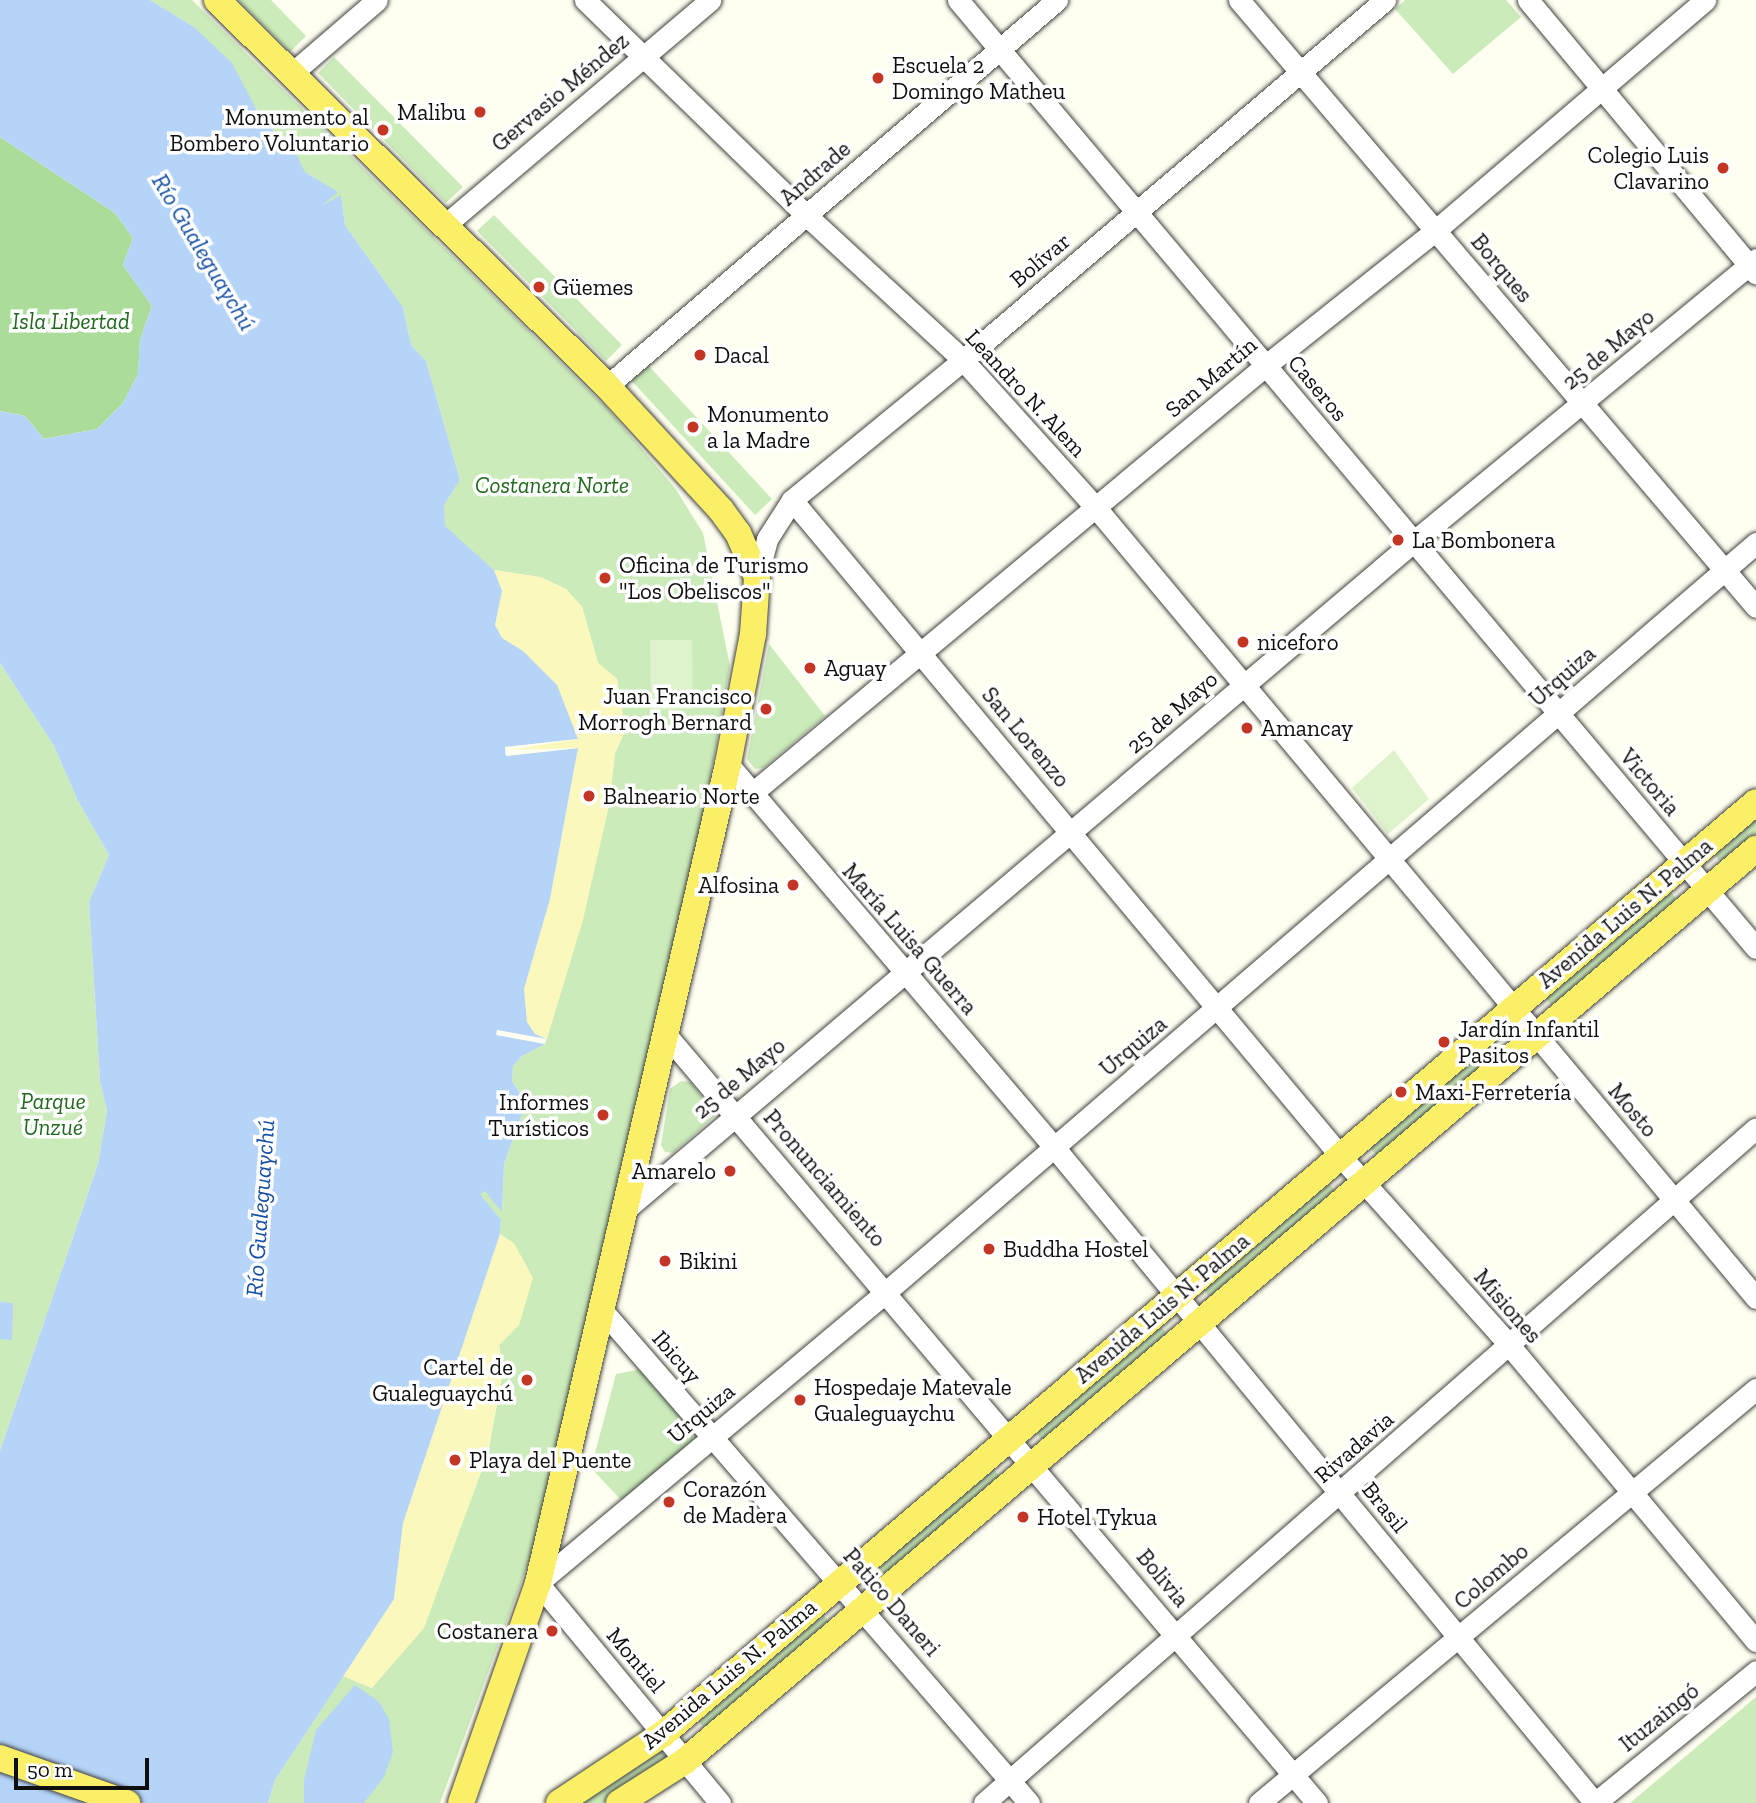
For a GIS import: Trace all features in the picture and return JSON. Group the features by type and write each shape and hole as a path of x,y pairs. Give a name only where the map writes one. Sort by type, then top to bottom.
{"main road":[{"path":"217,0 607,386 721,510 738,533 757,577 753,634 728,764 668,1037 538,1583 461,1803"},
{"name":"Avenida Luis N. Palma","path":"559,1803 663,1734 839,1580 1176,1295 1343,1158 1756,802"},
{"name":"Avenida Luis N. Palma","path":"619,1803 685,1761 1756,849"},
{"path":"0,1758 127,1803"}],"street":[{"path":"291,75 376,0"},
{"name":"Leandro N. Alem","path":"585,0 806,215 963,360 1097,509 1388,859"},
{"name":"Gervasio Méndez","path":"445,225 710,0"},
{"name":"Caseros","path":"958,0 1558,714"},
{"name":"Andrade","path":"607,386 1057,0"},
{"name":"Borques","path":"1240,0 1756,607"},
{"name":"Bolívar","path":"757,577 767,539 792,500 963,360 1385,0"},
{"path":"1528,0 1600,89 1754,266"},
{"name":"San Martín","path":"751,794 1097,509 1265,366 1436,230 1705,0"},
{"name":"25 de Mayo","path":"626,1209 1413,542 1754,266"},
{"name":"San Lorenzo","path":"792,500 1219,1008"},
{"name":"Urquiza","path":"538,1583 1219,1008 1388,859 1756,544"},
{"name":"Victoria","path":"1558,714 1756,948"},
{"name":"María Luisa Guerra","path":"728,764 1054,1147"},
{"name":"Mosto","path":"1388,859 1756,1298"},
{"name":"Misiones","path":"1219,1008 1364,1183 1510,1346 1756,1641"},
{"name":"Pronunciamiento","path":"668,1037 887,1291"},
{"name":"Rivadavia","path":"984,1803 1510,1346 1756,1128"},
{"name":"Brasil","path":"1054,1147 1595,1803"},
{"name":"Bolivia","path":"887,1291 1317,1803"},
{"name":"Ibicuy","path":"602,1310 712,1437"},
{"name":"Colombo","path":"1259,1803 1756,1389"},
{"name":"Patico Daneri","path":"712,1437 839,1580 1029,1803"},
{"name":"Montiel","path":"538,1583 720,1803"},
{"name":"Ituzaingó","path":"1595,1803 1756,1671"}],"green space":[{"name":"Costanera Norte","path":"150,0 192,0 606,407 675,488 703,533 730,666 694,871 532,1553 440,1803 268,1803 275,1780 343,1676 372,1688 440,1582 488,1453 503,1371 499,1345 519,1324 514,1244 500,1234 501,1220 480,1194 485,1190 502,1211 504,1164 526,1103 512,1081 513,1066 522,1056 545,1044 608,810 615,753 625,731 617,679 598,663 582,607 566,589 540,577 494,570 444,526 444,505 460,480 426,361 411,345 403,307 345,225 341,196 325,209 322,206 337,192 305,172 194,27"},
{"path":"238,0 271,0 306,36 290,52"},
{"path":"1405,0 1506,0 1521,17 1453,74 1395,9"},
{"path":"334,57 463,187 446,203 318,73"},
{"name":"Isla Libertad","path":"0,137 115,213 133,238 123,265 152,306 140,340 138,374 123,403 97,429 44,439 25,416 0,411"},
{"path":"494,215 622,345 606,361 477,231"},
{"path":"648,365 772,499 755,515 631,380"},
{"path":"650,640 692,640 693,709 651,710"},
{"path":"769,644 825,716 763,768 755,769 747,759"},
{"name":"Parque Unzué","path":"0,663 54,746 78,801 109,855 89,902 100,1081 107,1111 98,1164 0,1451"},
{"path":"1394,750 1429,799 1388,834 1352,788"},
{"path":"1756,817 1756,835 1722,863 1713,853"},
{"path":"1669,890 1678,901 1553,1007 1544,996"},
{"path":"1494,1039 1503,1050 1377,1156 1368,1145"},
{"path":"681,1081 691,1082 716,1115 673,1153 665,1152 661,1145 670,1089"},
{"path":"1328,1183 1338,1194 1212,1300 1203,1289"},
{"path":"1159,1324 1168,1335 1043,1441 1034,1430"},
{"path":"642,1369 693,1430 693,1441 622,1501 591,1468 616,1374"},
{"path":"992,1467 1001,1478 876,1584 867,1573"},
{"path":"821,1612 830,1623 705,1729 696,1718"},
{"path":"1756,1697 1756,1803 1630,1803"},
{"path":"661,1750 669,1762 602,1803 575,1803"}],"sand":[{"name":"Balneario Norte","path":"494,570 540,577 566,589 582,607 598,663 617,679 625,731 615,753 608,810 583,920 547,1039 535,1034 527,1022 524,989 550,899 575,766 506,756 523,651 502,639 495,625 502,591"},
{"name":"Playa del Puente","path":"500,1234 514,1243 533,1278 519,1325 499,1345 503,1370 488,1453 424,1628 372,1688 343,1676 394,1599 403,1523"}],"water":[{"name":"Río Gualeguaychú","path":"0,0 150,0 194,27 232,63 260,116 297,156 305,172 338,192 322,206 341,195 345,225 403,307 411,345 426,361 460,480 444,505 445,526 494,570 502,591 495,625 502,638 523,651 557,685 578,739 505,747 506,756 578,748 550,899 524,989 527,1022 535,1034 547,1039 497,1030 496,1035 545,1044 522,1056 513,1066 512,1081 526,1103 504,1164 502,1212 485,1191 480,1194 501,1220 500,1234 403,1523 394,1599 275,1780 268,1803 0,1803 0,1451 98,1164 107,1111 100,1081 89,902 109,855 78,801 54,746 0,663 0,411 25,416 44,439 97,429 123,403 138,374 140,340 152,306 123,265 133,238 115,213 0,137"},
{"path":"0,1302 13,1303 12,1340 0,1339"},
{"path":"355,1685 379,1702 389,1719 393,1752 384,1777 364,1803 304,1803 304,1780 316,1730"}],"pier":[{"path":"578,739 509,750 578,748 506,756 505,747"}],"place":[{"name":"Escuela 2 Domingo Matheu","path":"878,78"},
{"name":"Malibu","path":"480,112"},
{"name":"Monumento al Bombero Voluntario","path":"383,130"},
{"name":"Colegio Luis Clavarino","path":"1723,168"},
{"name":"Güemes","path":"539,287"},
{"name":"Dacal","path":"700,355"},
{"name":"Monumento a la Madre","path":"693,427"},
{"name":"La Bombonera","path":"1398,540"},
{"name":"Oficina de Turismo \"Los Obeliscos\"","path":"605,578"},
{"name":"niceforo","path":"1243,642"},
{"name":"Aguay","path":"810,668"},
{"name":"Juan Francisco Morrogh Bernard","path":"766,709"},
{"name":"Amancay","path":"1247,728"},
{"name":"Balneario Norte","path":"589,796"},
{"name":"Alfosina","path":"793,885"},
{"name":"Jardín Infantil Pasitos","path":"1444,1042"},
{"name":"Maxi-Ferretería","path":"1401,1092"},
{"name":"Informes Turísticos","path":"603,1115"},
{"name":"Amarelo","path":"730,1171"},
{"name":"Buddha Hostel","path":"989,1249"},
{"name":"Bikini","path":"665,1261"},
{"name":"Cartel de Gualeguaychú","path":"527,1380"},
{"name":"Hospedaje Matevale Gualeguaychu","path":"800,1400"},
{"name":"Playa del Puente","path":"455,1460"},
{"name":"Corazón de Madera","path":"669,1502"},
{"name":"Hotel Tykua","path":"1023,1517"},
{"name":"Costanera","path":"552,1631"}]}
